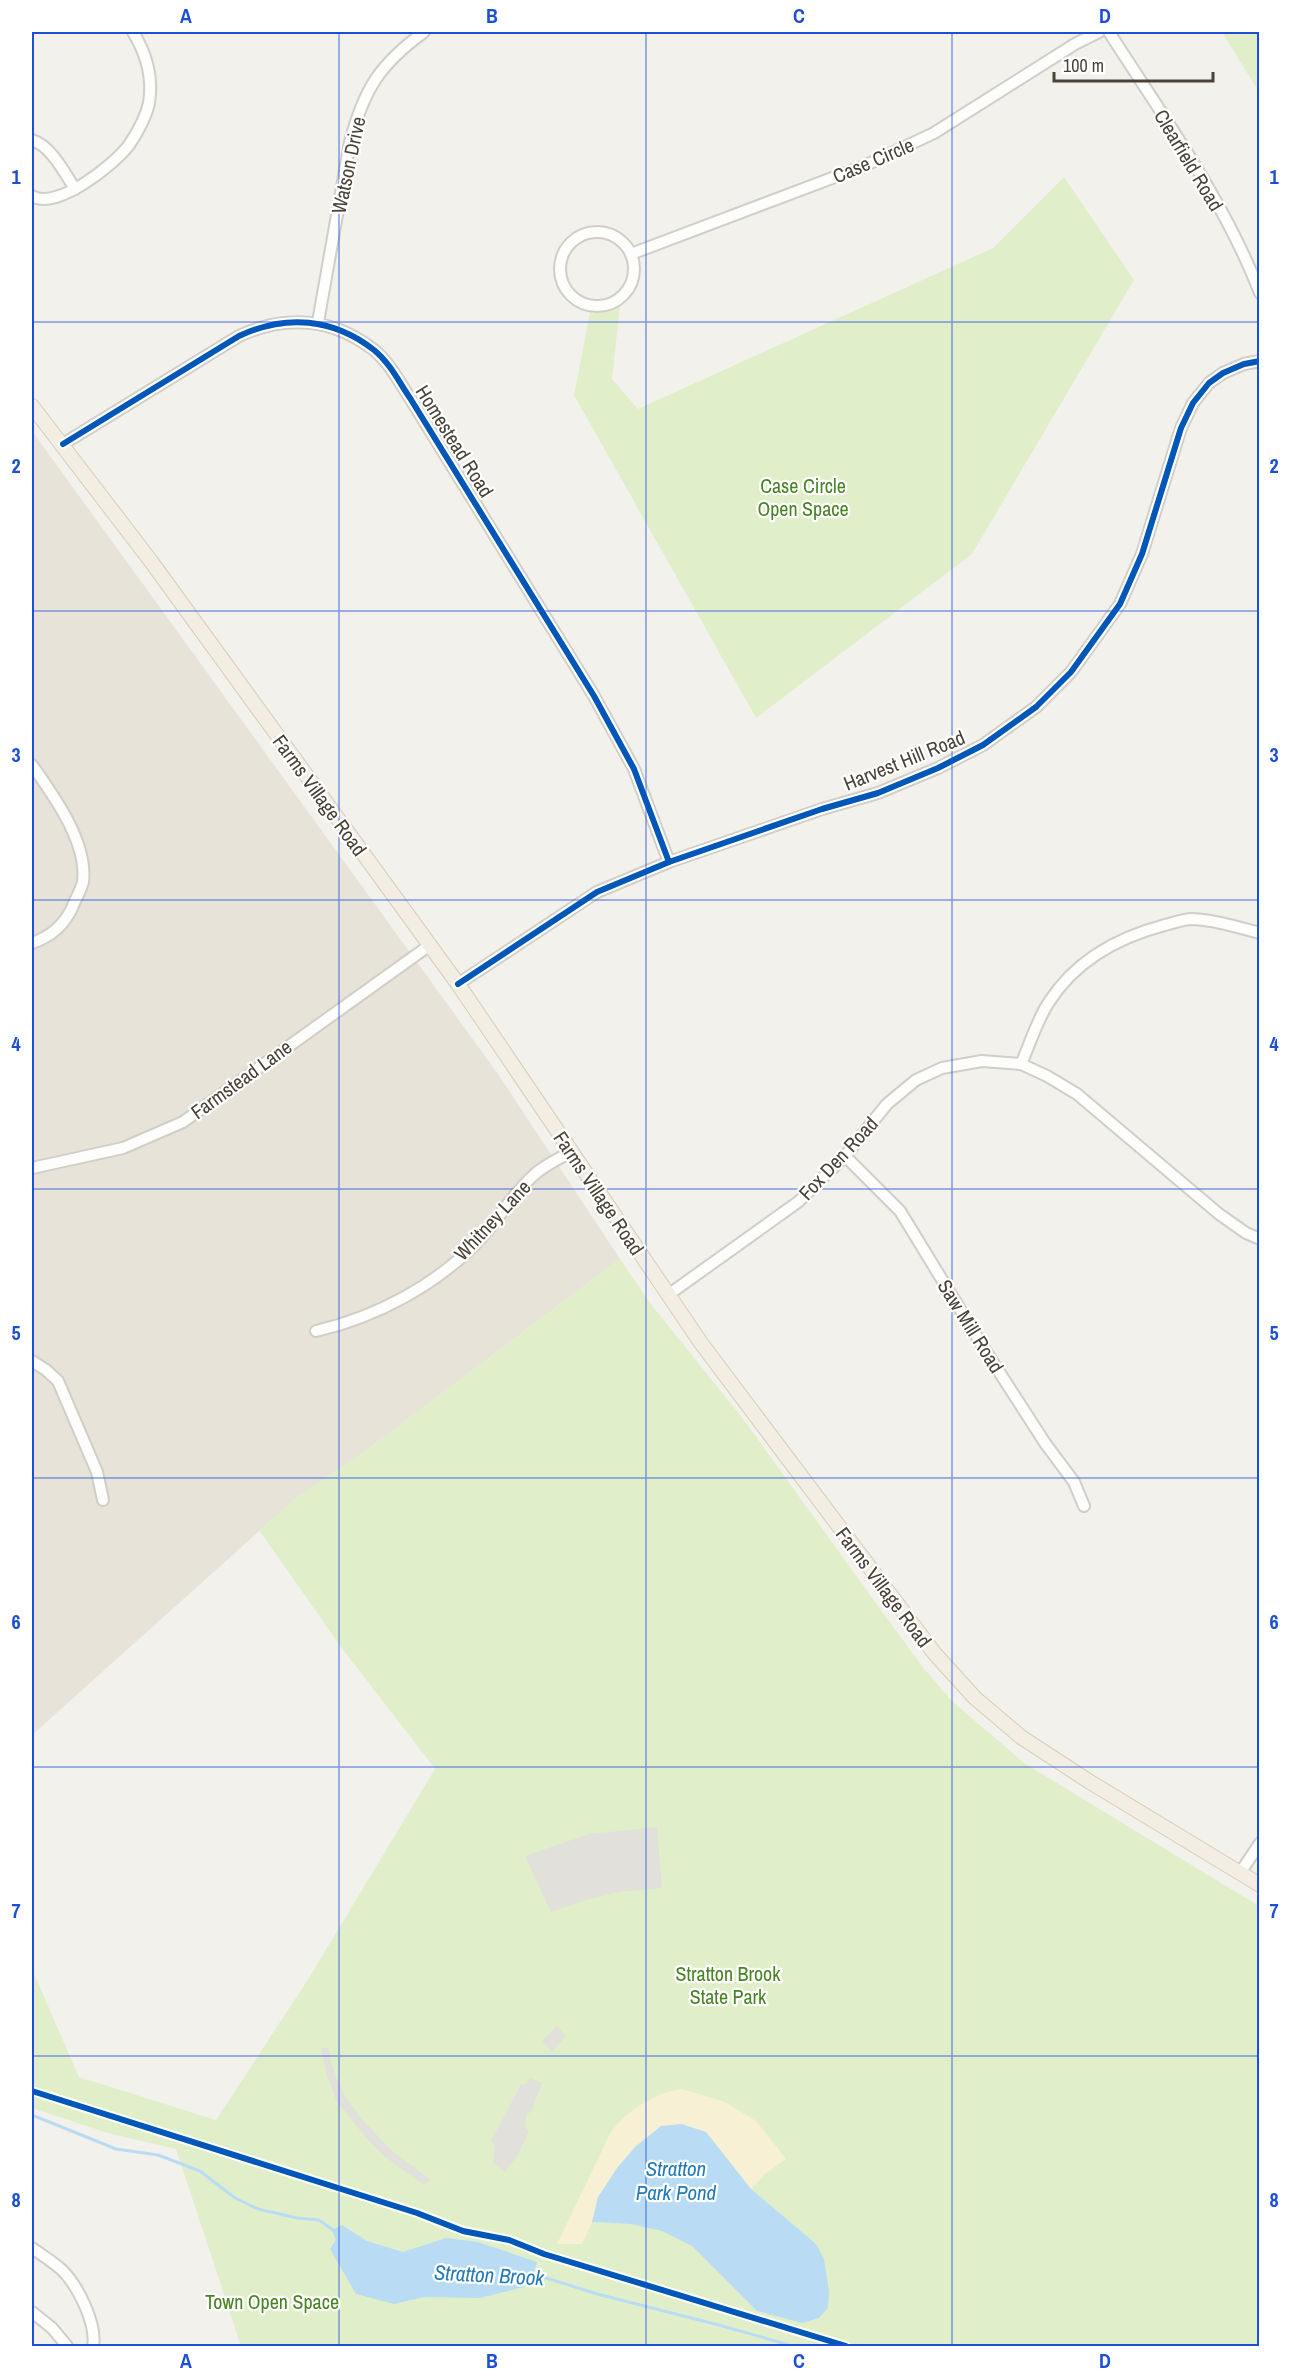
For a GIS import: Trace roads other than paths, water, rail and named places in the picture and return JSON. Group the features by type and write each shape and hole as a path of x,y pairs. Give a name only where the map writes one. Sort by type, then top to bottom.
{"main road":[{"name":"Farms Village Road","path":"32,406 63,444 458,984 701,1343 935,1654 975,1698 1021,1737 1090,1782 1260,1885"}],"street":[{"path":"32,196 49,200 65,196 113,161 128,147 148,105 150,83 148,66 133,32"},
{"name":"Watson Drive","path":"318,322 350,142 357,116 371,84 398,51 424,32"},
{"name":"Case Circle","path":"631,254 864,166 934,133 1075,44 1099,32"},
{"name":"Clearfield Road","path":"1109,32 1201,177 1229,228 1260,293"},
{"path":"32,140 42,145 51,154 75,189"},
{"path":"602,231 614,236 624,243 631,254 634,266 629,288 622,297 612,303 601,306 588,305 576,300 567,292 561,280 559,268 562,255 568,244 584,234 602,231"},
{"name":"Homestead Road","path":"63,444 239,336 268,324 318,322 350,336 374,351 389,366 594,696 634,770 669,862"},
{"name":"Harvest Hill Road","path":"458,984 582,901 669,862 822,809 878,794 938,768 983,745 1036,707 1071,672 1120,604 1142,554 1180,428 1192,403 1209,383 1223,373 1244,364 1260,361"},
{"path":"32,765 62,807 83,859 83,883 66,921 44,939 32,943"},
{"path":"1021,1065 1048,1003 1064,982 1110,945 1154,928 1189,919 1212,921 1260,933"},
{"name":"Farmstead Lane","path":"32,1168 123,1148 183,1122 430,945"},
{"name":"Fox Den Road","path":"668,1295 798,1202 845,1156 887,1104 915,1080 942,1068 982,1061 1021,1065 1047,1076 1077,1094 1219,1214 1246,1233 1260,1239"},
{"name":"Whitney Lane","path":"316,1331 344,1325 396,1302 441,1274 481,1238 536,1173 570,1152"},
{"name":"Saw Mill Road","path":"845,1156 900,1210 985,1350 1074,1482 1084,1506"},
{"path":"32,1361 58,1381 97,1472 103,1500"},
{"path":"1240,1873 1260,1843"},
{"path":"32,2248 63,2271 78,2293 88,2312 95,2336 93,2346"},
{"path":"32,2312 52,2328 67,2346"}],"water":[{"name":"Stratton Park Pond","path":"682,2124 706,2132 751,2189 816,2244 824,2259 829,2291 828,2308 819,2318 802,2323 757,2311 692,2246 662,2231 631,2224 592,2222 598,2197 617,2168 635,2147 661,2126"},
{"path":"342,2225 367,2241 403,2252 446,2238 478,2242 537,2262 531,2281 524,2287 480,2298 424,2297 394,2304 356,2294 330,2249 336,2240 332,2230"}],"waterway":[{"name":"Stratton Brook","path":"32,2115 116,2149 158,2155 200,2171 235,2198 258,2209 297,2218 319,2220 333,2230"},
{"name":"Stratton Brook","path":"530,2273 601,2295 793,2346"}],"park label":[{"name":"Case Circle Open Space","path":"803,496"},
{"name":"Stratton Brook State Park","path":"728,1984"},
{"name":"Town Open Space","path":"272,2301"}]}
